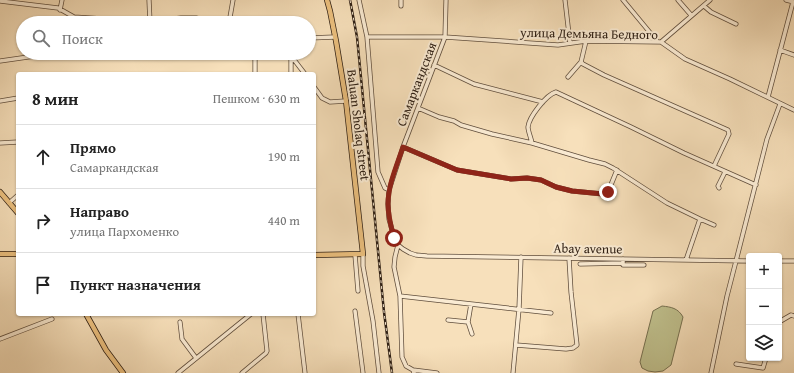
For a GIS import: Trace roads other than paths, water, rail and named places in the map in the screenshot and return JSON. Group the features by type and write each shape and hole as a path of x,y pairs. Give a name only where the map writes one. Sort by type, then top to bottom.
{"main road":[{"name":"Baluan Sholaq street","path":"327,0 346,101 363,254"},
{"path":"0,192 16,211"},
{"path":"0,254 16,254"},
{"path":"316,254 363,254"},
{"path":"87,316 106,350 123,373"}],"street":[{"path":"60,10 62,0"},
{"path":"149,0 149,16"},
{"path":"230,16 232,0"},
{"path":"359,0 367,37 378,172 385,188 389,190"},
{"path":"401,0 401,6"},
{"name":"Самаркандская","path":"398,245 394,238 389,219 389,190 403,147 445,37 446,0"},
{"path":"565,0 570,42"},
{"path":"623,0 659,42 710,0"},
{"path":"678,0 691,15"},
{"path":"768,97 793,2 786,0"},
{"path":"0,1 58,8 72,16"},
{"path":"704,6 711,12 736,24"},
{"path":"316,38 335,37"},
{"name":"улица Демьяна Бедного","path":"367,37 445,37 558,45 570,42 586,41 659,42 685,59 730,78 794,110"},
{"path":"568,77 580,62 586,41"},
{"path":"780,50 794,55"},
{"path":"0,61 16,59"},
{"path":"255,60 255,72"},
{"path":"291,60 292,72"},
{"path":"294,60 303,72"},
{"path":"580,62 604,75 728,130 729,134 714,166"},
{"path":"434,65 474,84 543,102"},
{"path":"316,90 322,98 330,102 346,101"},
{"path":"532,143 528,126 534,114 543,102 556,92 684,153 756,185"},
{"path":"0,101 16,98"},
{"path":"711,373 727,296 767,139 780,104"},
{"path":"418,108 461,125 605,164 617,170 667,204 714,225"},
{"path":"0,144 16,142"},
{"path":"403,147 457,170 511,179 527,178 541,180 556,187 588,193 603,194 608,192 617,170"},
{"path":"719,188 718,186 725,172"},
{"path":"9,203 16,197"},
{"path":"686,260 700,219"},
{"path":"398,245 394,267 400,296 402,357 406,366 413,372 437,373"},
{"name":"Abay avenue","path":"398,245 410,253 427,256 569,258 623,261 746,261"},
{"path":"355,254 358,291"},
{"path":"363,254 363,266 373,321 379,373"},
{"path":"513,373 519,309 521,258"},
{"path":"516,345 566,349 573,348 577,345 569,258"},
{"path":"580,264 623,261 623,265 644,265"},
{"path":"782,261 794,261"},
{"path":"400,296 551,313"},
{"path":"471,304 468,322 472,334"},
{"path":"355,311 363,373"},
{"path":"782,320 791,315 794,316"},
{"path":"178,373 248,316"},
{"path":"242,373 266,354 267,351 263,316"},
{"path":"298,316 305,373"},
{"path":"0,339 52,319"},
{"path":"448,320 468,322"},
{"path":"180,322 182,339 196,358"},
{"path":"736,364 763,368 765,361"}],"railway":[{"path":"350,0 357,37 384,312 392,373"}]}
